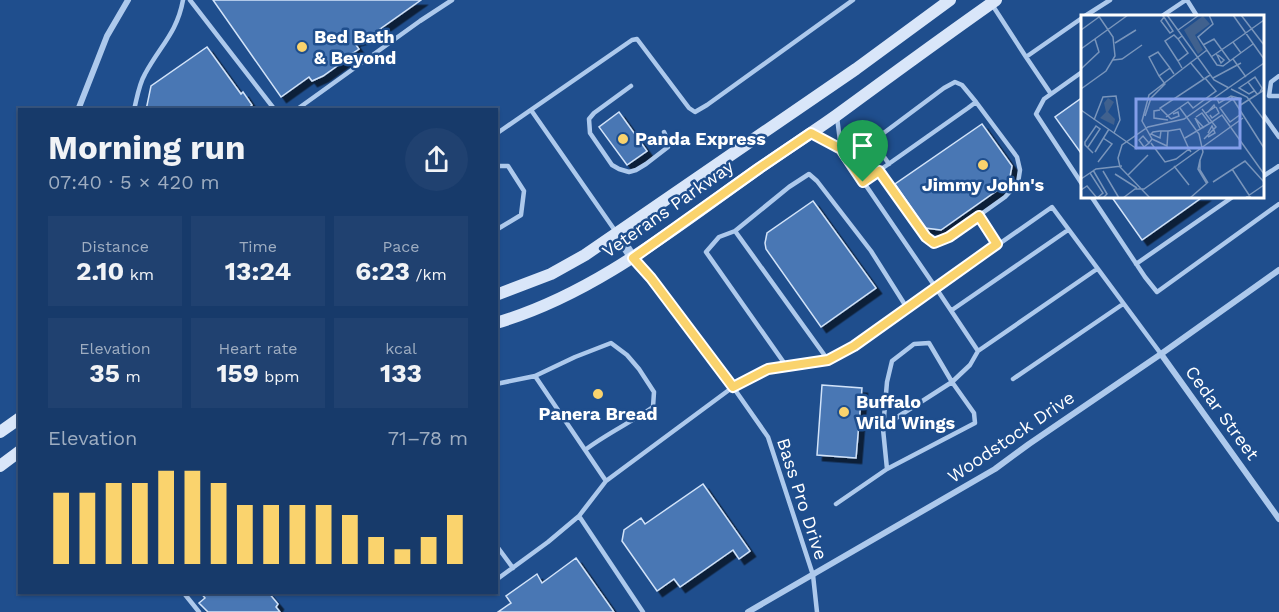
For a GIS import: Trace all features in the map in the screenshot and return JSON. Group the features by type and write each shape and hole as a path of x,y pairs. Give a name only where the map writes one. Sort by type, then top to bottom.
{"main road":[{"name":"Veterans Parkway","path":"498,294 551,274 585,255 856,69 950,0"},
{"name":"Veterans Parkway","path":"498,322 556,302 633,258 993,2"},
{"path":"0,432 18,419"},
{"path":"0,466 18,452"}],"street":[{"path":"79,108 107,36 128,0"},
{"path":"617,234 633,258"},
{"name":"Woodstock Drive","path":"748,612 995,469 1279,270"},
{"name":"Cedar Street","path":"1161,354 1279,519"}],"lane":[{"path":"135,108 144,75 173,31 183,0"},
{"path":"190,0 273,108"},
{"path":"299,108 452,0"},
{"path":"498,133 624,45 637,39 689,108 695,112 853,0"},
{"path":"1087,15 1110,0"},
{"path":"1164,15 1187,0 1196,15"},
{"path":"993,2 1051,94"},
{"path":"1026,57 1081,19"},
{"path":"1081,73 1044,99 1036,114 1081,181"},
{"path":"1269,96 1271,82 1279,76"},
{"path":"879,171 926,237 934,243 949,237 1005,197 1018,183 1020,170 1017,156 962,85 956,82 944,88 873,141 889,164"},
{"path":"631,86 594,112 590,119 590,133 612,165 629,172 646,164 668,147 669,143 664,132"},
{"path":"1264,99 1269,96 1279,96"},
{"path":"863,182 976,102"},
{"path":"531,110 617,234"},
{"path":"1264,114 1279,137"},
{"path":"837,115 841,149 978,351"},
{"path":"811,133 841,149"},
{"path":"498,166 508,166 524,191 521,216 498,229"},
{"path":"1264,176 1279,166"},
{"path":"787,367 706,252 719,237 735,231 789,187 809,174 817,181 871,251 907,308"},
{"path":"1092,198 1156,292 1279,204"},
{"path":"1136,264 1231,198"},
{"path":"498,579 579,516 606,481 733,387 768,369 828,360 854,346 1052,207 1161,354"},
{"path":"979,216 997,244"},
{"path":"952,310 1068,230"},
{"path":"735,231 828,360"},
{"name":"Bass Pro Drive","path":"633,258 651,278 768,437 813,575 817,612"},
{"path":"883,429 952,382 970,365 978,351 1097,269"},
{"path":"1013,379 1123,304"},
{"path":"836,504 887,469 975,423 974,413 952,382 929,342 914,344 892,361 887,382 883,429 887,469"},
{"path":"498,384 535,376 611,343 627,355 654,392 652,407 634,420 603,436 585,450"},
{"path":"535,376 606,481"},
{"path":"579,516 644,612"},
{"path":"498,548 513,568"},
{"path":"185,594 199,612"}],"building":[{"name":"Bed Bath & Beyond","path":"213,0 421,0 370,36 353,41 359,49 323,76 312,81 309,77 281,97"},
{"path":"207,47 241,94 243,92 252,105 248,108 146,108 151,86"},
{"path":"1081,98 1081,153 1055,117"},
{"name":"Panda Express","path":"619,112 647,151 627,165 599,127"},
{"path":"982,124 1012,166 1009,182 941,230 925,228 895,184"},
{"path":"1112,198 1201,198 1142,240"},
{"path":"813,201 876,288 821,327 766,249 765,243 767,233"},
{"path":"822,385 862,388 856,458 817,455"},
{"path":"703,484 750,551 739,559 733,550 680,587 674,579 657,591 622,541 624,530 641,518 645,524"},
{"path":"576,558 614,612 498,612 511,603 506,596 537,574 542,583"},
{"path":"202,594 270,594 278,604 276,607 280,612 208,612 199,603 205,598"}],"place":[{"name":"Bed Bath & Beyond","path":"302,47"},
{"name":"Panda Express","path":"623,139"},
{"name":"Jimmy John's","path":"983,165"},
{"name":"Panera Bread","path":"598,394"},
{"name":"Buffalo Wild Wings","path":"844,412"}],"route":[{"path":"811,133 841,149 863,182 879,171 926,237 934,243 949,237 979,216 997,244 854,346 828,360 768,369 733,387 651,278 633,258 811,133"}]}
